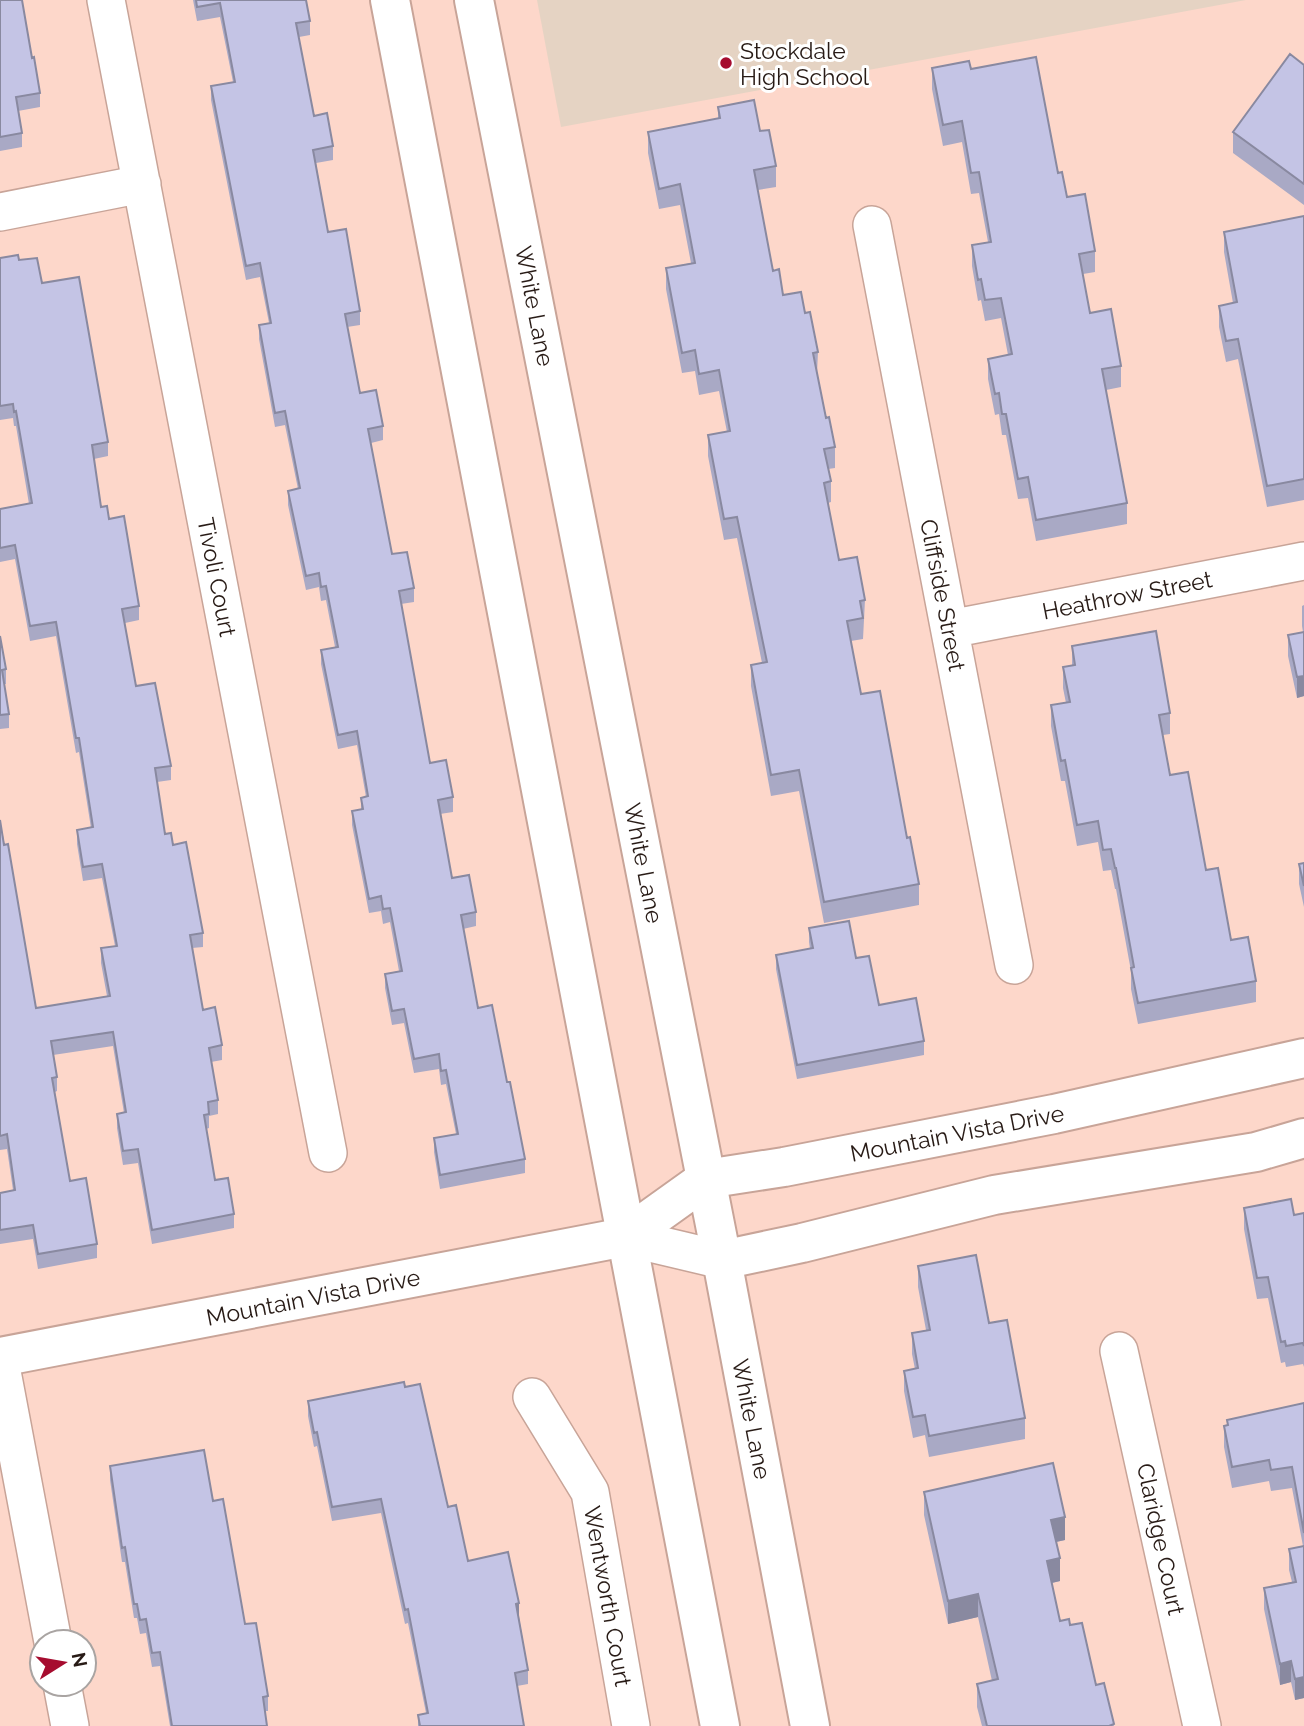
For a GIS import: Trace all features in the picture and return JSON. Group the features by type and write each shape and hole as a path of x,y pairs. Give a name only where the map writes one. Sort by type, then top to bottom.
{"main road":[{"path":"390,0 720,1726"},
{"name":"White Lane","path":"474,0 722,1260 810,1726"},
{"name":"Mountain Vista Drive","path":"0,1359 625,1237 706,1180 1054,1114 1304,1058"},
{"name":"Mountain Vista Drive","path":"722,1260 994,1195 1256,1152 1304,1138"}],"street":[{"name":"Tivoli Court","path":"106,0 328,1153"},
{"path":"0,212 142,184"},
{"name":"Cliffside Street","path":"872,225 1014,965"},
{"name":"Heathrow Street","path":"950,629 1304,561"},
{"name":"Mountain Vista Drive","path":"625,1237 722,1260"},
{"name":"Claridge Court","path":"1119,1351 1202,1726"},
{"path":"0,1359 51,1628"},
{"name":"Wentworth Court","path":"532,1397 590,1492 631,1726"},
{"path":"64,1698 69,1726"}],"shaded area":[{"name":"Stockdale High School","path":"537,0 1246,0 561,127"}],"building":[{"path":"0,0 22,0 40,93 16,97 22,133 0,137"},
{"path":"196,0 306,0 310,21 296,23 314,116 327,113 333,146 313,150 328,232 346,229 360,311 345,314 360,393 376,390 383,426 368,429 392,554 407,552 414,588 399,591 430,763 446,760 453,797 438,800 452,878 469,875 476,912 461,915 478,1008 492,1005 525,1159 440,1175 434,1138 458,1134 446,1070 441,1071 439,1054 414,1059 404,1009 392,1011 385,974 402,971 390,908 383,909 381,896 369,899 352,811 363,809 361,798 368,796 357,731 338,735 321,650 338,647 326,586 321,587 319,573 306,576 288,491 300,488 285,411 275,413 259,325 271,323 260,263 246,266 211,86 235,82 220,3 197,7"},
{"path":"1290,54 1304,65 1304,184 1233,132"},
{"path":"1036,57 1058,173 1062,172 1067,197 1085,194 1095,251 1079,254 1090,313 1111,309 1121,366 1102,369 1127,503 1036,520 1028,477 1018,479 1006,414 1002,414 999,393 995,394 988,359 1012,354 1001,298 985,300 981,279 978,280 972,245 991,242 979,172 971,173 962,121 943,125 932,68 969,61 971,69"},
{"path":"754,100 760,131 769,130 776,166 754,170 773,271 779,269 783,295 801,292 805,313 810,312 818,352 813,353 826,418 829,417 835,447 824,449 831,481 824,483 839,560 857,557 865,600 860,601 863,618 847,621 861,694 880,691 907,838 910,837 919,884 824,902 799,770 771,775 751,665 767,662 737,517 724,519 708,435 730,431 719,370 699,374 695,350 682,353 666,268 695,263 680,184 659,189 648,132 720,118 718,107"},
{"path":"1304,216 1304,479 1267,486 1238,339 1226,341 1219,306 1237,302 1224,232"},
{"path":"18,255 19,260 37,258 42,283 79,277 108,442 92,445 101,507 107,506 109,519 124,516 139,606 122,609 136,686 155,683 171,766 155,768 165,834 171,833 173,845 186,842 203,933 190,935 203,1010 215,1007 222,1045 209,1048 218,1100 208,1102 209,1114 204,1115 215,1180 228,1178 234,1214 152,1230 138,1149 123,1151 117,1114 126,1112 113,1032 51,1041 57,1077 52,1078 70,1181 86,1178 97,1244 38,1254 33,1225 0,1230 0,1193 15,1190 7,1134 0,1136 0,820 4,845 8,844 36,1008 110,996 101,948 117,946 102,864 83,867 77,830 93,827 56,622 30,626 15,545 0,548 0,509 32,503 16,411 14,412 13,404 0,406 0,258"},
{"path":"1156,631 1170,713 1159,715 1170,775 1188,772 1206,870 1218,868 1231,940 1248,937 1256,981 1138,1003 1131,968 1134,967 1111,849 1103,850 1098,821 1077,825 1051,705 1070,702 1063,667 1075,665 1072,646"},
{"path":"1304,632 1304,676 1297,677 1288,635"},
{"path":"0,636 6,669 2,670 9,714 0,715"},
{"path":"1304,863 1304,886 1299,864"},
{"path":"849,921 856,958 869,956 879,1005 916,998 924,1041 797,1065 776,955 813,948 809,928"},
{"path":"1291,1199 1294,1215 1304,1213 1304,1346 1303,1343 1286,1346 1285,1341 1281,1342 1268,1277 1257,1278 1244,1208"},
{"path":"976,1255 989,1323 1007,1320 1025,1418 929,1436 925,1415 913,1417 904,1371 918,1368 912,1333 930,1330 918,1266"},
{"path":"404,1382 405,1387 420,1384 448,1507 456,1505 468,1561 508,1552 519,1603 516,1604 528,1670 515,1673 524,1726 420,1726 418,1715 428,1713 408,1609 405,1610 381,1499 332,1507 308,1401"},
{"path":"1304,1403 1304,1533 1292,1467 1271,1470 1269,1460 1232,1467 1224,1426 1228,1425 1227,1420"},
{"path":"204,1450 213,1501 223,1499 245,1624 256,1623 268,1696 263,1697 267,1726 172,1726 160,1652 152,1653 146,1619 140,1620 137,1604 134,1604 125,1547 122,1548 110,1466"},
{"path":"1053,1463 1065,1517 1051,1520 1060,1558 1047,1561 1060,1621 1069,1619 1070,1625 1082,1623 1096,1685 1104,1683 1114,1724 987,1726 977,1684 998,1679 978,1594 948,1601 924,1492"},
{"path":"1304,1546 1304,1677 1295,1679 1291,1661 1280,1664 1264,1588 1296,1582 1289,1549"}],"place":[{"name":"Stockdale High School","path":"726,63"}]}
